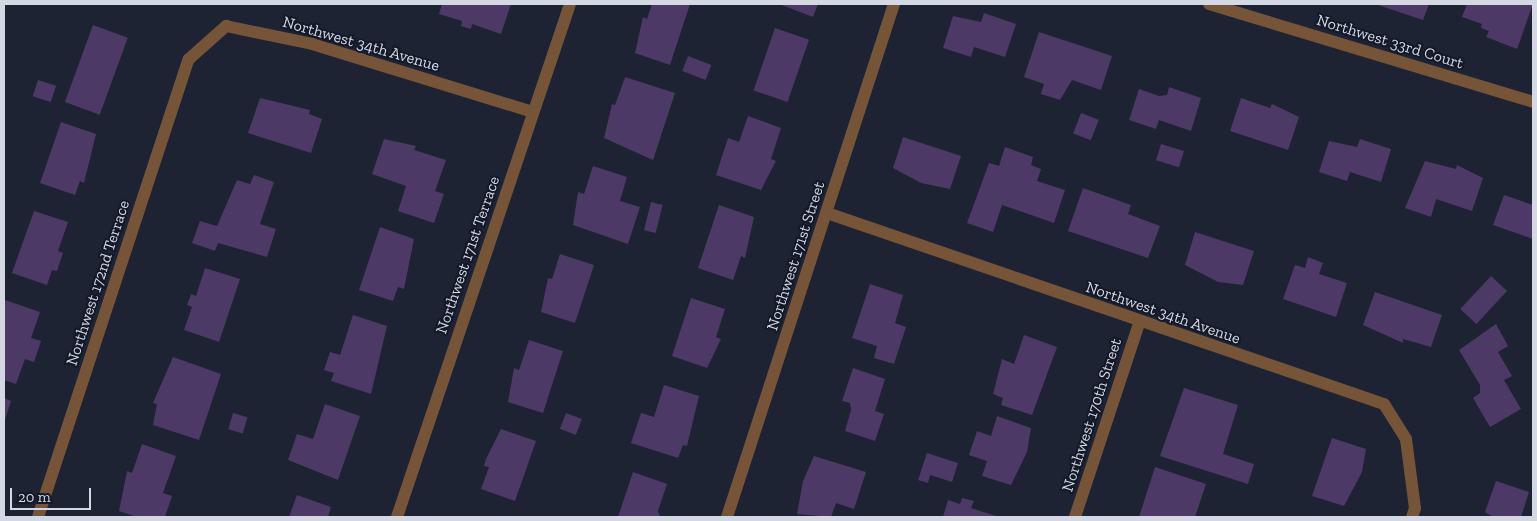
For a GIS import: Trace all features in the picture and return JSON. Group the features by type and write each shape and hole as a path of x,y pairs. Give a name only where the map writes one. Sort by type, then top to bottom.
{"street":[{"name":"Northwest 171st Terrace","path":"397,517 570,4"},
{"name":"Northwest 171st Street","path":"727,517 894,4"},
{"name":"Northwest 33rd Court","path":"1209,4 1533,102"},
{"name":"Northwest 34th Avenue","path":"189,58 226,26 312,44 533,112"},
{"name":"Northwest 172nd Terrace","path":"38,517 189,58"},
{"name":"Northwest 34th Avenue","path":"827,213 1139,323 1384,404 1406,439 1413,513"},
{"name":"Northwest 170th Street","path":"1075,517 1139,323"}],"building":[{"path":"442,4 511,4 501,34 472,24 471,29 461,26 462,21 439,14"},
{"path":"652,4 690,4 670,65 635,53 643,17 647,19"},
{"path":"779,4 818,4 813,17"},
{"path":"1375,4 1429,4 1423,20"},
{"path":"1467,4 1533,4 1517,49 1486,37 1489,31 1481,28 1482,24 1462,17"},
{"path":"984,13 1016,24 1005,57 974,47 971,57 943,48 953,16 981,22"},
{"path":"93,25 128,38 100,115 65,102"},
{"path":"775,28 809,40 788,102 754,90"},
{"path":"1039,32 1112,56 1101,90 1072,80 1060,100 1041,94 1044,84 1024,77"},
{"path":"688,56 711,65 706,80 682,71"},
{"path":"625,77 675,93 653,160 604,138 612,104 615,105"},
{"path":"38,80 56,86 51,102 33,96"},
{"path":"1169,87 1201,98 1191,131 1159,120 1156,129 1129,120 1139,89 1159,96 1167,95"},
{"path":"260,98 310,110 309,114 322,119 311,153 248,133"},
{"path":"1241,98 1270,108 1272,104 1299,117 1288,150 1230,131"},
{"path":"1081,113 1099,120 1091,140 1073,134"},
{"path":"748,116 781,128 771,159 776,161 761,190 716,175 728,138 739,142"},
{"path":"61,122 96,134 84,183 80,181 75,195 40,183"},
{"path":"903,137 961,156 950,189 921,183 893,168"},
{"path":"384,139 416,146 414,150 446,160 435,191 444,194 434,223 398,211 406,186 372,174"},
{"path":"1360,139 1391,149 1381,182 1350,172 1347,181 1319,172 1329,141 1357,147"},
{"path":"1161,144 1184,151 1179,167 1156,160"},
{"path":"1005,147 1033,157 1031,165 1041,169 1037,181 1065,190 1054,223 1002,205 993,232 967,223 989,163 999,166"},
{"path":"1425,161 1456,169 1457,165 1483,178 1472,211 1436,199 1431,217 1405,208"},
{"path":"593,166 627,177 620,201 640,207 628,244 573,225 578,192 584,194"},
{"path":"254,175 274,182 260,224 276,229 267,257 218,243 215,251 192,243 200,221 217,226 237,180 250,184"},
{"path":"1083,188 1131,205 1128,214 1160,226 1148,258 1068,231"},
{"path":"1504,195 1533,205 1533,239 1493,225"},
{"path":"651,202 663,205 656,233 644,230"},
{"path":"719,205 754,217 745,258 741,256 733,280 698,268"},
{"path":"34,211 68,222 58,251 63,253 57,271 52,270 47,285 12,273"},
{"path":"380,227 414,239 404,289 398,287 393,301 359,290"},
{"path":"1195,232 1254,251 1243,285 1218,282 1185,265"},
{"path":"560,254 594,265 575,323 541,312 548,278 552,279"},
{"path":"1308,257 1323,263 1319,274 1347,283 1336,317 1283,299 1295,265 1305,268"},
{"path":"205,268 240,279 219,342 184,330 192,307 187,305 191,294 196,296"},
{"path":"1491,276 1507,291 1476,324 1460,309"},
{"path":"870,284 903,295 895,323 906,327 894,364 874,358 877,346 852,338"},
{"path":"1375,292 1442,315 1431,347 1403,339 1403,343 1363,325"},
{"path":"691,298 725,309 716,337 721,339 707,368 672,356"},
{"path":"5,300 40,312 31,338 41,341 34,362 25,359 16,384 4,380"},
{"path":"353,315 387,326 371,394 331,381 334,373 324,370 330,352 340,355"},
{"path":"1496,324 1508,346 1498,352 1512,376 1504,380 1521,409 1490,427 1473,398 1480,393 1480,385 1459,350"},
{"path":"1024,335 1057,347 1032,415 1001,405 1003,398 993,394 1002,359 1014,364"},
{"path":"529,340 563,351 543,413 508,402 514,368 519,370"},
{"path":"173,357 221,374 199,440 153,425 157,404 153,403"},
{"path":"853,368 885,379 875,411 884,414 875,441 845,431 851,410 850,403 842,401"},
{"path":"664,385 699,396 687,446 683,445 678,458 631,443 641,413 654,417"},
{"path":"1184,388 1238,405 1223,454 1254,464 1248,484 1160,456"},
{"path":"4,398 11,401 4,423"},
{"path":"325,404 360,416 338,480 288,460 297,434 313,439"},
{"path":"233,413 247,417 243,433 228,429"},
{"path":"566,413 582,419 576,435 560,429"},
{"path":"997,416 1031,428 1027,452 1011,485 982,476 987,461 969,455 977,431 991,436"},
{"path":"501,429 536,441 515,501 481,489 489,467 484,466 486,459"},
{"path":"1332,438 1366,449 1362,472 1344,506 1312,496"},
{"path":"142,444 176,456 163,493 172,496 165,517 137,517 119,511 127,471 132,473"},
{"path":"927,453 958,463 952,482 930,475 928,483 918,480"},
{"path":"814,456 866,472 854,509 836,503 831,517 797,514 803,481"},
{"path":"1155,467 1206,484 1195,517 1139,517"},
{"path":"633,472 667,484 658,511 660,517 618,517"},
{"path":"1496,481 1529,492 1521,517 1493,517 1485,512"},
{"path":"297,495 331,507 328,517 289,517"},
{"path":"962,498 974,501 971,508 999,517 943,517 948,500 960,504"}]}
